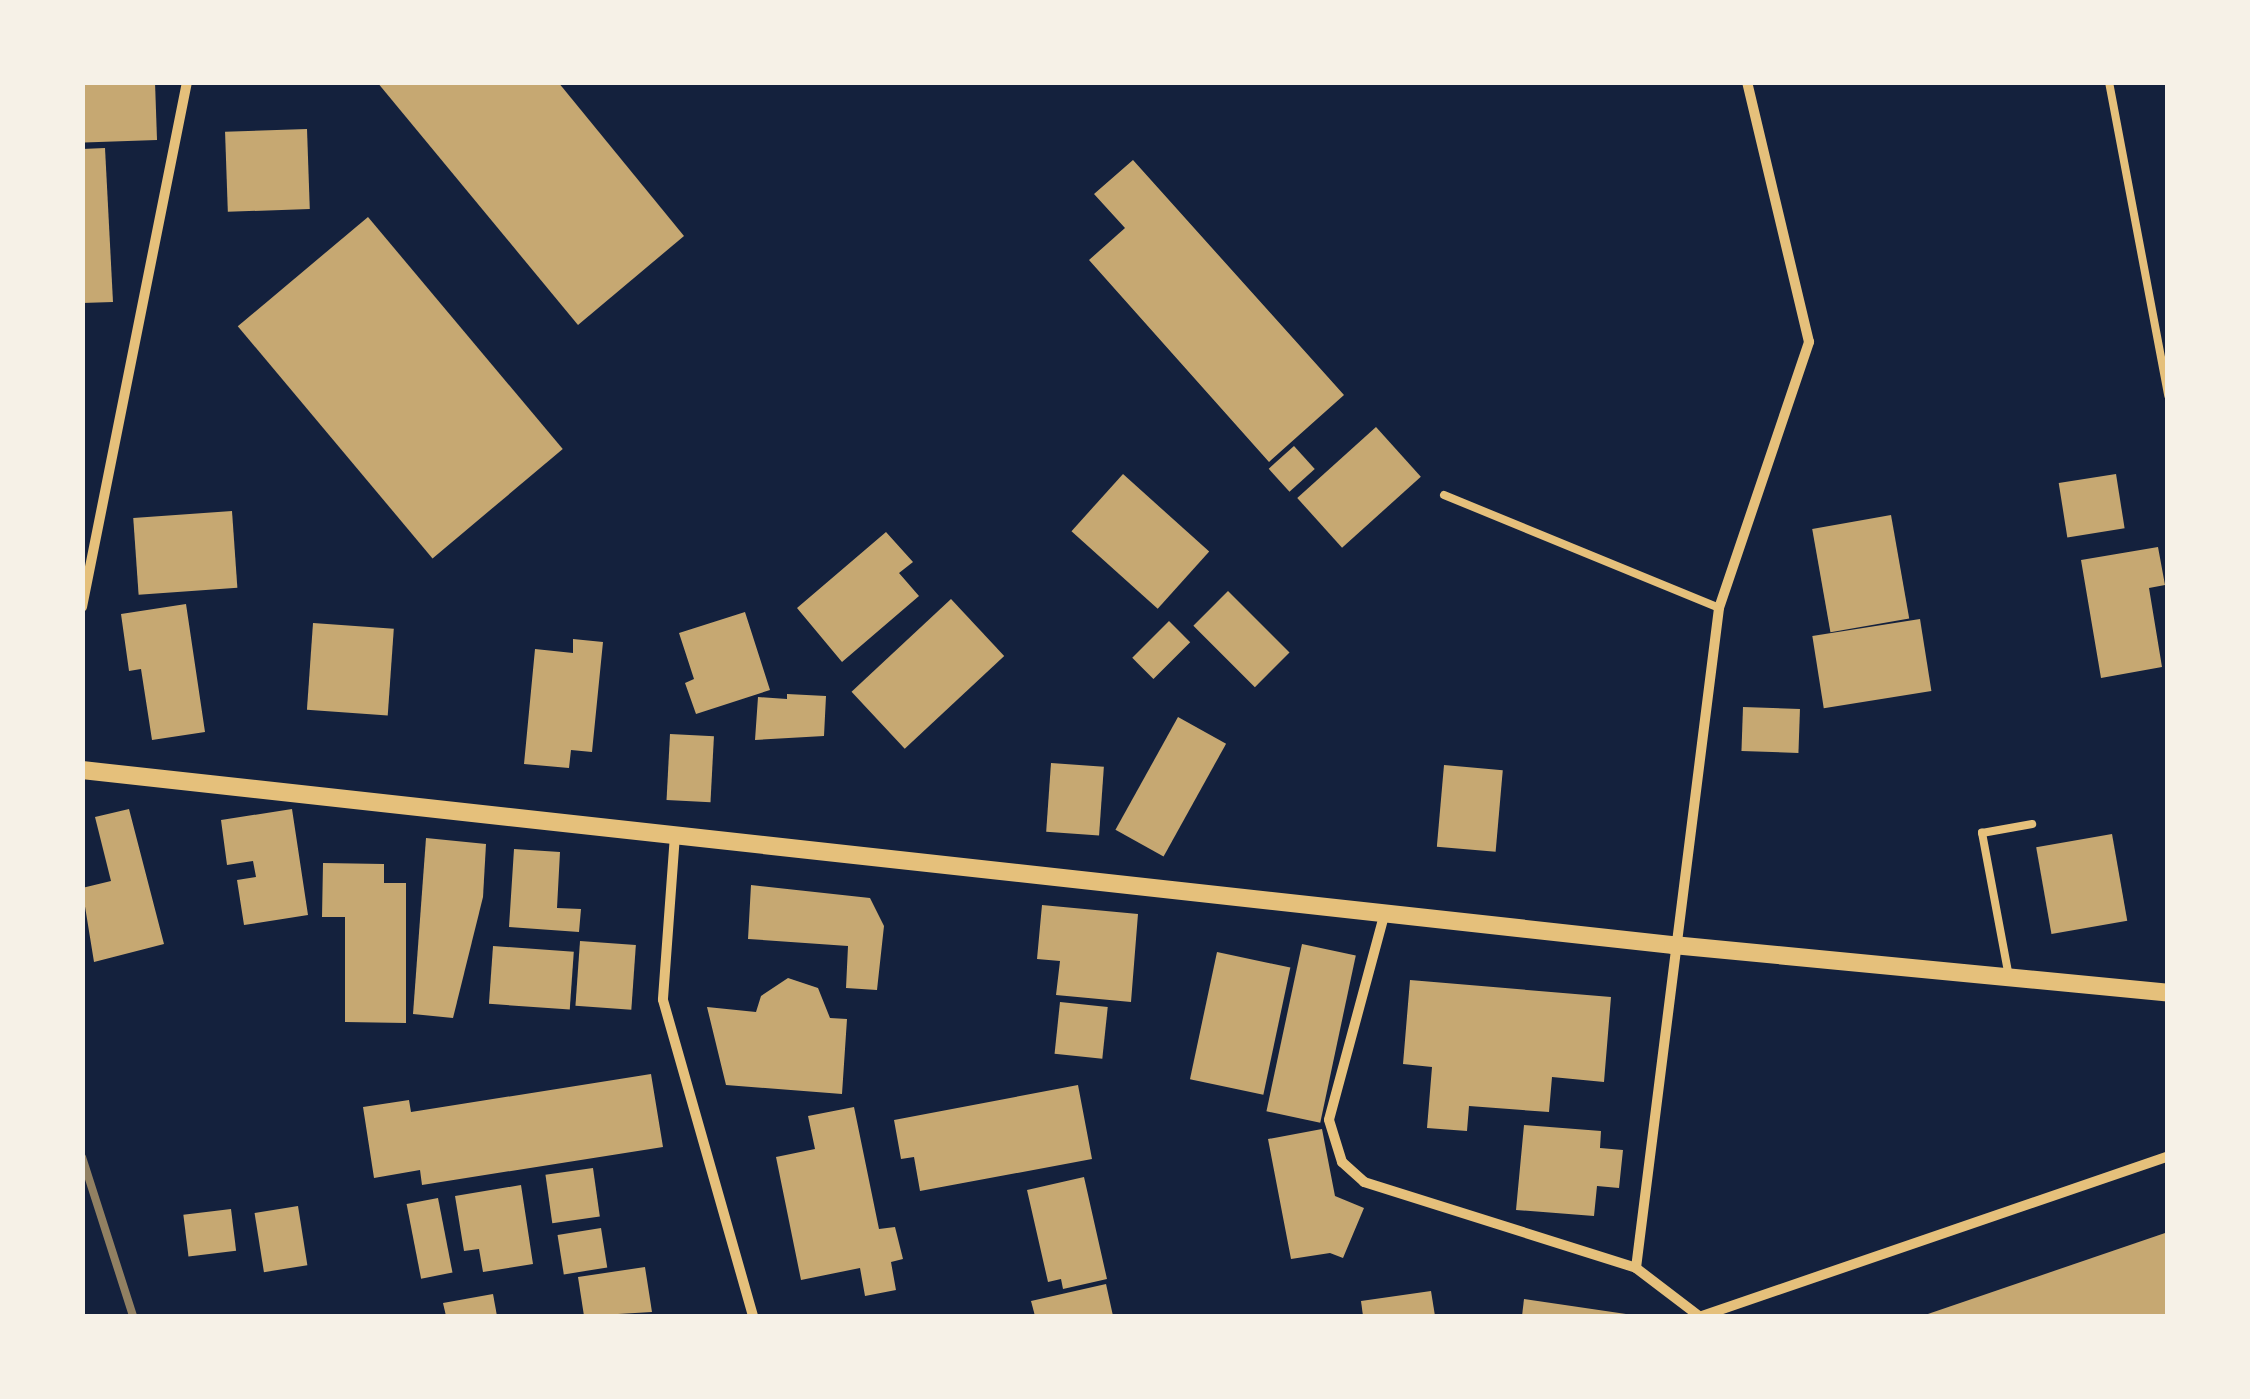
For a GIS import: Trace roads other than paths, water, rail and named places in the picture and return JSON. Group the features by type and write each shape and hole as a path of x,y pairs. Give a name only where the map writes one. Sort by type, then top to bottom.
{"street":[{"path":"82,607 187,82"},
{"path":"1636,1268 1719,608 1809,342 1747,82"},
{"path":"82,770 1674,945 2168,993"},
{"path":"675,835 663,1000 752,1316"},
{"path":"1386,911 1329,1120 1342,1162 1364,1182 1636,1268 1700,1316 2168,1156"}],"lane":[{"path":"2109,82 2168,395"},
{"path":"1444,495 1719,608"},
{"path":"2009,977 1982,833 2032,824"}],"railway":[{"path":"82,1157 133,1316"}]}
